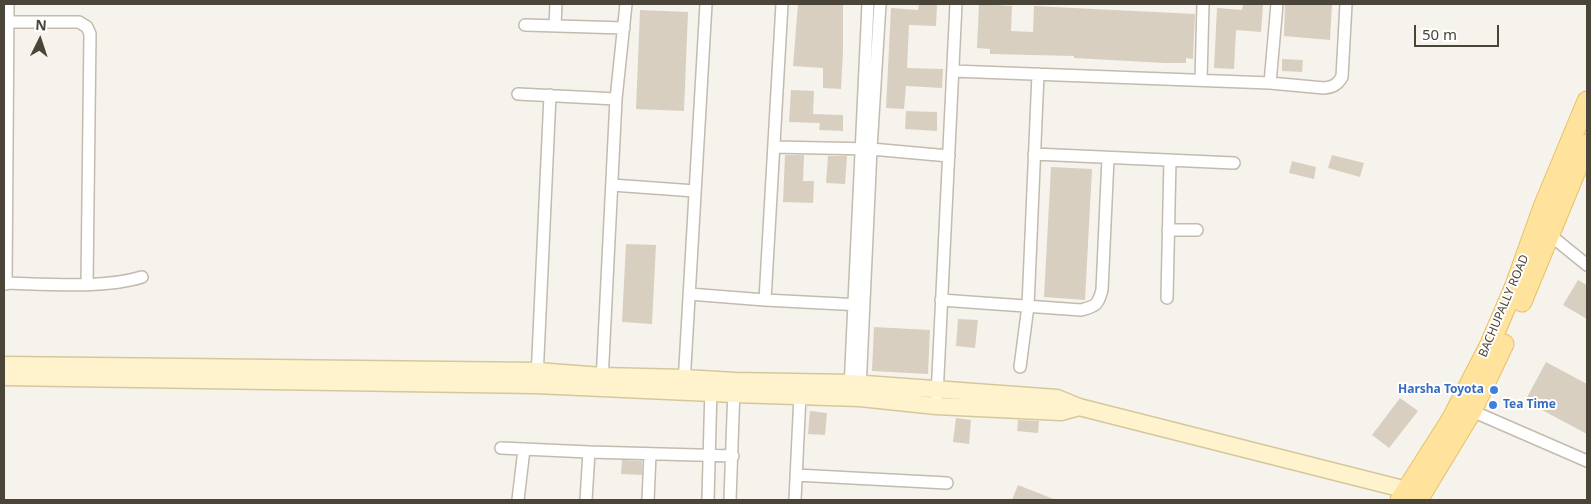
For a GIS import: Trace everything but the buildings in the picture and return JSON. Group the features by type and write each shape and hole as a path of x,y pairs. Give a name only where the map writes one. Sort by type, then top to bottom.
{"main road":[{"name":"BACHUPALLY ROAD","path":"1408,497 1462,400 1490,344 1514,288 1543,207 1587,101"},
{"name":"BACHUPALLY ROAD","path":"1408,497 1472,411 1507,338 1585,155"}],"street":[{"path":"8,4 5,284 127,282 142,277"},
{"path":"555,26 556,4"},
{"path":"602,383 616,99 626,4"},
{"path":"684,385 706,4"},
{"path":"765,300 782,4"},
{"path":"855,391 866,149 868,4"},
{"path":"866,149 880,4"},
{"path":"936,406 956,4"},
{"path":"1201,80 1203,4"},
{"path":"1270,83 1277,4"},
{"path":"953,71 1332,87 1338,83 1344,69 1346,4"},
{"path":"8,22 79,22 87,27 90,34 87,284"},
{"path":"525,25 624,28"},
{"path":"1020,367 1028,306 1038,74"},
{"path":"518,94 616,99"},
{"path":"537,378 550,95"},
{"path":"774,147 866,149 949,156"},
{"path":"1034,154 1234,163"},
{"path":"941,300 1082,310 1094,306 1099,300 1102,290 1108,158"},
{"path":"1167,298 1170,160"},
{"path":"612,185 695,190"},
{"path":"1168,230 1197,230"},
{"path":"1550,235 1587,265"},
{"path":"688,294 859,305"},
{"path":"4,365 537,378 602,383 711,386 800,395 855,391 938,389 1058,398 1079,407 1408,497"},
{"path":"4,377 537,378"},
{"path":"708,500 711,386"},
{"path":"734,388 855,391 936,406 1061,412 1079,407"},
{"path":"730,500 734,388"},
{"path":"795,500 800,395"},
{"path":"1472,411 1587,461"},
{"path":"501,448 732,456"},
{"path":"518,500 524,449"},
{"path":"586,500 589,452"},
{"path":"648,500 650,454"},
{"path":"796,475 947,484"}],"place":[{"name":"Harsha Toyota","path":"1494,390"},
{"name":"Tea Time","path":"1493,405"}]}
